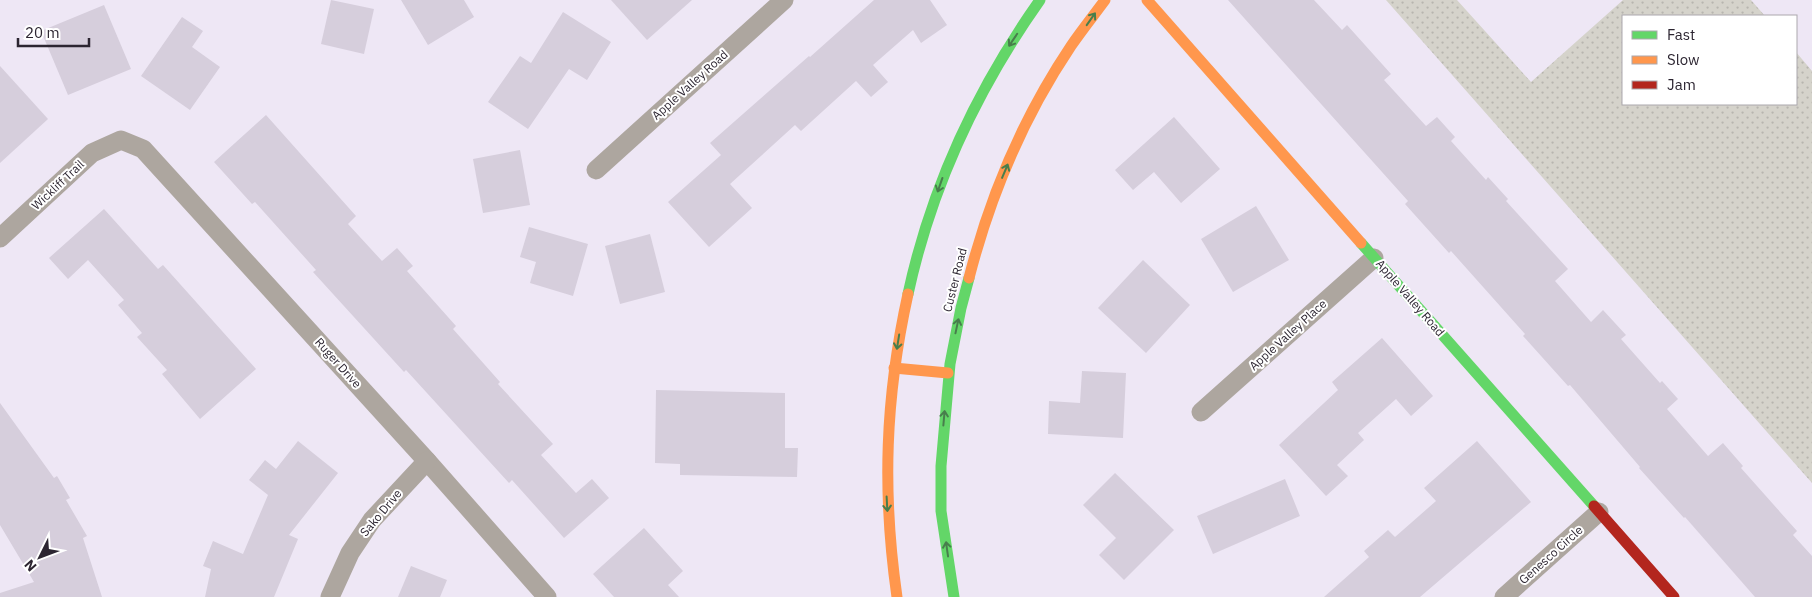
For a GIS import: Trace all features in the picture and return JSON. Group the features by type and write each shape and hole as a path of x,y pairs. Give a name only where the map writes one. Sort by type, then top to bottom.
{"main road":[{"path":"897,597 889,540 887,491 889,426 894,368 903,310 919,245 945,171 968,119 996,65 1040,0"},
{"name":"Custer Road","path":"954,597 941,510 942,442 948,373 974,256 993,200 1028,120 1062,60 1105,0"},
{"name":"Apple Valley Road","path":"1147,0 1674,597"},
{"path":"894,368 948,373"}],"street":[{"name":"Apple Valley Road","path":"596,170 784,0"},
{"name":"Wickliff Trail","path":"0,238 92,153 121,140"},
{"name":"Ruger Drive","path":"121,140 142,149 153,158 427,460 547,597"},
{"name":"Apple Valley Place","path":"1201,412 1374,258"},
{"name":"Sako Drive","path":"330,597 350,553 372,520 427,460"},
{"name":"Genesco Circle","path":"1504,597 1599,512"}],"shaded area":[{"path":"1386,0 1457,0 1531,82 1623,0 1751,0 1764,15 1622,15 1622,105 1797,105 1797,53 1812,71 1812,483"}],"building":[{"path":"331,0 374,9 364,54 321,44"},
{"path":"401,0 464,0 474,17 428,45"},
{"path":"611,0 692,0 647,40"},
{"path":"874,0 930,0 947,25 921,43 913,30 873,65 888,82 871,97 856,81 801,131 795,125 730,184 752,208 709,247 668,202 721,155 710,143"},
{"path":"1228,0 1314,0 1342,30 1347,25 1391,74 1384,80 1426,126 1437,117 1455,137 1451,141 1486,180 1488,177 1508,199 1506,201 1568,269 1555,281 1591,322 1603,310 1626,335 1621,339 1660,383 1662,381 1678,399 1667,409 1708,456 1723,443 1743,466 1741,468 1797,531 1793,535 1812,556 1812,597 1755,597 1639,468 1570,385 1568,386 1523,336 1525,334 1451,251 1449,253 1405,204 1408,201"},
{"path":"104,5 131,69 68,95 41,31"},
{"path":"563,12 611,42 587,80 569,69 528,129 488,102 520,56 531,63"},
{"path":"182,17 203,31 192,47 220,67 190,110 141,76"},
{"path":"0,66 48,119 0,163"},
{"path":"266,115 356,216 348,224 382,261 397,248 413,266 407,271 456,326 453,329 500,382 498,384 553,444 541,455 576,493 592,479 609,498 564,538 512,480 509,483 406,370 404,372 313,272 316,270 255,202 252,204 214,162"},
{"path":"1174,117 1220,169 1181,203 1154,172 1133,190 1115,170"},
{"path":"520,150 530,205 483,213 473,159"},
{"path":"1256,206 1289,260 1233,292 1201,239"},
{"path":"104,209 158,269 163,265 256,369 200,419 162,374 167,370 137,337 142,333 118,305 124,300 88,260 68,279 49,258"},
{"path":"529,227 588,244 573,296 530,283 536,262 520,257"},
{"path":"650,234 665,292 620,304 605,246"},
{"path":"1143,260 1190,305 1146,353 1098,308"},
{"path":"1382,338 1433,396 1411,416 1396,399 1358,433 1364,440 1337,465 1348,476 1326,496 1279,445 1338,390 1332,382"},
{"path":"1082,371 1126,373 1123,438 1048,434 1049,401 1080,403"},
{"path":"656,390 785,393 785,448 798,448 797,477 680,475 680,464 655,463"},
{"path":"0,403 54,478 57,476 70,498 66,500 87,536 83,538 102,597 0,597 0,593 34,582 0,525"},
{"path":"298,441 338,473 289,535 298,539 274,597 205,597 211,569 203,566 213,541 243,554 268,495 249,480 265,460 276,469"},
{"path":"1477,441 1531,502 1420,597 1324,597 1369,557 1364,551 1388,530 1395,537 1436,501 1424,488"},
{"path":"1115,473 1174,530 1124,580 1099,555 1116,538 1083,505"},
{"path":"1285,479 1300,516 1213,554 1197,516"},
{"path":"644,528 683,571 668,585 679,597 614,597 593,574"},
{"path":"411,566 447,580 440,597 398,597"}],"traffic: fast":[{"path":"908,294 929,216 959,141 996,69 1040,0"},
{"path":"1361,243 1594,506"},
{"path":"954,597 941,511 941,466 950,364 969,278"}],"traffic: slow":[{"path":"969,278 977,247 998,187 1038,100 1075,40 1105,0"},
{"path":"1147,0 1361,243"},
{"path":"897,597 889,520 888,445 894,370 908,294"},
{"path":"894,368 948,373"}],"traffic: jam":[{"path":"1594,506 1674,597"}]}
